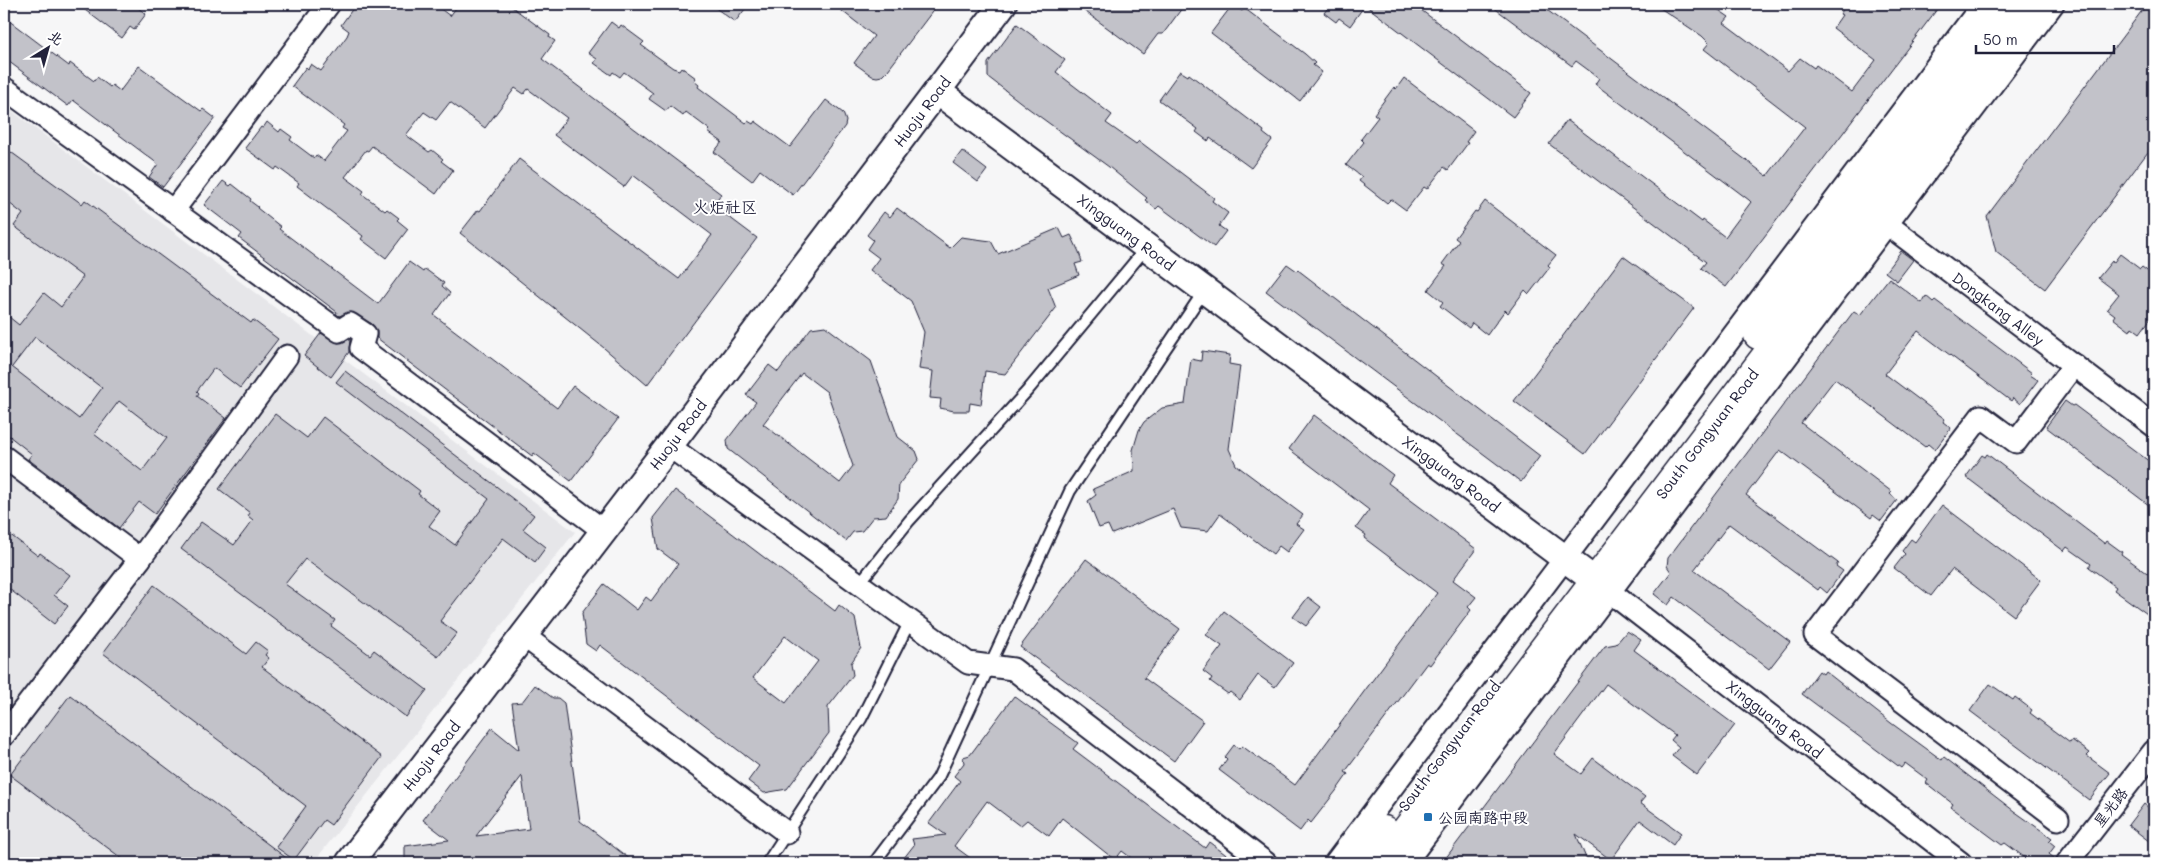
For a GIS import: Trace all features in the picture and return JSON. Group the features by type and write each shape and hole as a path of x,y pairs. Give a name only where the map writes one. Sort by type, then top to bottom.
{"main road":[{"name":"South Gongyuan Road","path":"1381,863 1588,576 1865,208 2006,4"},
{"name":"South Gongyuan Road","path":"1865,208 2033,4"},
{"name":"South Gongyuan Road","path":"1359,863 1588,576"}],"street":[{"path":"173,211 329,4"},
{"name":"Huoju Road","path":"349,863 669,446 1003,4"},
{"path":"1865,208 1983,4"},
{"path":"1335,863 1588,576 1865,208 2054,4"},
{"path":"4,88 339,330 350,324 365,334 361,348 604,531"},
{"name":"Xingguang Road","path":"937,91 1588,576 1961,863"},
{"name":"Dongkang Alley","path":"1865,208 2154,426"},
{"path":"4,735 140,559 287,356"},
{"path":"2058,819 1815,635 1981,416 2016,442 2074,365"},
{"path":"669,446 968,663 1013,669 1266,863"},
{"path":"4,457 140,559"},
{"path":"1405,863 1588,576"},
{"path":"524,636 787,832"},
{"name":"星光路","path":"2067,863 2154,750"}],"lane":[{"path":"859,584 909,521 1028,390 1146,247"},
{"path":"874,863 938,778 1070,491 1204,290"},
{"path":"767,863 861,719 910,621"}],"shaded area":[{"path":"4,105 575,532 313,863 4,863"}],"building":[{"path":"77,4 133,4 146,14 134,30 130,27 122,38"},
{"path":"356,4 434,4 450,16 459,4 508,4 550,35 549,37 555,41 542,59 721,194 713,205 757,238 647,385 604,348 460,233 478,210 480,211 519,159 679,279 712,235 633,175 624,187 554,135 567,118 528,89 524,94 515,88 485,128 450,102 436,120 424,112 406,135 429,152 432,150 443,159 441,161 453,170 436,194 372,146 368,151 366,150 345,177 364,191 362,194 385,211 387,209 399,218 397,220 408,229 386,258 361,239 363,236 297,186 299,183 277,167 275,170 245,148 267,122 279,132 281,129 292,137 290,140 314,158 316,155 324,161 347,131 342,128 344,125 292,86 306,67 308,69 311,64 321,71 347,36 349,31 341,25"},
{"path":"710,4 749,4 735,22"},
{"path":"833,4 884,4 893,11 898,4 938,4 888,70 882,76 877,77 872,76 854,63 874,36"},
{"path":"1075,4 1185,4 1163,34 1158,34 1143,54"},
{"path":"1233,4 1242,11 1244,8 1305,54 1315,63 1313,65 1322,72 1300,101 1211,33"},
{"path":"1320,4 1413,4 1531,93 1513,117 1365,5 1350,26 1339,18 1336,22 1324,13 1327,9"},
{"path":"1489,4 1539,4 1767,176 1805,127 1704,49 1709,43 1702,36 1654,4 1710,4 1729,17 1724,23 1788,71 1800,58 1814,68 1816,65 1852,92 1876,60 1833,28 1847,4 1941,4 1726,287 1701,268 1706,262 1549,144 1567,120 1702,222 1703,220 1725,237 1751,202 1595,84 1599,78 1576,61 1572,66"},
{"path":"2147,4 2154,4 2154,144 2045,289 1996,252 1987,216"},
{"path":"4,17 69,66 70,63 94,81 97,77 110,87 112,85 120,91 139,66 201,111 203,109 215,118 163,187 149,177 158,164 73,100 68,106 4,58"},
{"path":"611,22 619,28 621,25 644,42 641,45 673,68 679,70 681,67 696,78 694,81 699,85 698,87 746,123 748,121 753,124 755,121 790,147 826,100 843,113 846,121 845,126 793,195 760,170 752,181 714,152 722,142 708,132 710,130 686,112 683,116 670,106 666,111 649,99 653,93 624,72 620,77 613,72 611,75 594,63 597,59 588,53"},
{"path":"1017,24 1065,60 1056,72 1112,115 1106,123 1136,144 1139,141 1214,198 1212,201 1228,213 1219,226 1226,231 1214,247 1159,206 1156,209 1145,200 1147,198 1109,167 988,77 988,63"},
{"path":"1180,71 1188,76 1189,74 1264,131 1263,133 1272,140 1251,168 1210,138 1208,141 1196,132 1198,129 1159,100"},
{"path":"1404,78 1474,131 1466,142 1468,143 1448,170 1444,167 1427,189 1424,187 1406,210 1391,199 1387,203 1359,181 1362,177 1346,165 1364,142 1361,139 1378,117 1374,114 1394,87 1396,89"},
{"path":"4,147 82,204 85,200 251,323 253,320 278,339 240,388 214,368 197,391 199,393 197,396 226,418 155,514 139,502 119,528 28,459 32,454 4,432 4,313 19,325 44,293 61,307 83,277 14,226 23,214 4,199","holes":["35,337 102,388 79,419 12,367","119,401 167,438 142,471 94,434"]},
{"path":"962,151 987,170 978,182 953,163"},
{"path":"223,181 230,186 232,184 251,199 250,201 257,208 281,227 279,229 378,304 409,262 423,272 425,269 444,283 442,286 450,293 434,315 557,408 573,386 618,419 571,481 534,453 532,456 377,338 377,330 372,324 351,312 339,316 336,314 337,312 239,238 242,234 204,205"},
{"path":"1485,201 1556,255 1548,265 1550,267 1529,294 1525,290 1508,313 1505,310 1487,335 1472,323 1469,328 1440,306 1443,302 1428,290 1446,266 1442,264 1459,241 1455,238"},
{"path":"897,208 950,248 961,237 991,241 998,254 1059,228 1064,238 1071,235 1079,252 1082,262 1075,264 1079,275 1048,288 1056,308 1005,374 985,371 981,405 970,403 969,411 954,411 940,408 941,399 930,398 933,371 919,369 924,332 911,301 870,270 879,258 867,249 873,240 867,235 884,212 890,217"},
{"path":"1901,251 1913,260 1897,281 1885,272"},
{"path":"2120,254 2140,269 2142,267 2154,276 2154,314 2140,333 2132,327 2130,331 2113,318 2115,315 2107,309 2119,294 2098,278"},
{"path":"1623,256 1694,308 1585,454 1514,401"},
{"path":"1287,264 1298,270 1540,456 1521,482 1266,291"},
{"path":"1889,278 1922,303 1926,296 1933,302 1935,300 2032,373 2030,375 2038,380 2020,404 2013,398 2011,401 1918,331 1885,374 1945,419 1943,422 1951,428 1935,450 1928,444 1925,447 1835,379 1801,423 1892,492 1890,494 1897,500 1881,521 1873,515 1871,518 1780,450 1746,495 1838,563 1836,566 1843,571 1827,593 1820,587 1818,590 1729,524 1694,570 1790,642 1769,669 1674,597 1668,605 1654,594 1671,572 1667,566 1668,558 1854,311 1860,315"},
{"path":"825,326 871,361 898,437 916,451 919,459 899,484 898,499 886,516 873,517 862,531 853,532 846,541 728,449 727,440 756,402 746,395 769,365 778,372 811,328","holes":["802,373 827,392 853,466 840,483 763,424"]},
{"path":"321,333 338,343 350,339 349,352 331,377 304,356"},
{"path":"1202,351 1230,355 1229,364 1240,366 1229,449 1236,465 1303,515 1296,524 1304,529 1287,552 1279,546 1273,554 1220,514 1208,531 1181,528 1173,509 1112,534 1108,525 1099,528 1088,501 1096,495 1093,489 1134,471 1133,450 1139,430 1144,422 1162,408 1185,404 1191,359 1201,361"},
{"path":"345,371 534,515 523,529 546,547 535,562 503,538 440,621 457,633 438,657 305,559 285,584 335,620 331,626 370,655 374,650 427,690 406,717 181,549 201,522 234,545 253,520 248,516 250,513 219,489 275,414 307,438 323,417 420,491 418,494 440,511 429,526 455,545 489,499 336,382"},
{"path":"2065,401 2072,406 2074,405 2154,465 2154,509 2046,427"},
{"path":"1314,415 1393,475 1388,483 1476,549 1453,580 1476,597 1468,607 1471,610 1430,665 1427,663 1345,772 1348,774 1336,791 1311,823 1308,820 1300,831 1219,770 1227,759 1225,757 1234,745 1239,749 1242,746 1295,785 1437,593 1364,538 1366,535 1356,528 1369,510 1289,449"},
{"path":"1987,454 2105,544 2107,541 2122,552 2121,554 2154,578 2154,619 2114,590 2116,587 2089,567 2091,564 2067,547 2064,551 1966,477 1982,455 1985,457"},
{"path":"675,490 835,611 839,605 855,618 861,648 851,663 853,675 828,707 829,733 787,789 764,793 748,781 759,766 600,645 596,651 586,644 582,613 604,584 637,610 646,597 651,601 678,564 658,549 653,518","holes":["785,636 818,661 786,703 753,678"]},
{"path":"1942,505 2041,580 2014,616 1952,569 1931,596 1894,568 1905,554 1902,551 1911,539 1915,542"},
{"path":"4,530 38,556 40,553 70,575 54,595 68,606 54,624 4,585"},
{"path":"1086,559 1180,629 1144,678 1203,721 1174,761 1020,647"},
{"path":"154,585 246,654 256,642 268,651 265,655 269,658 262,667 382,757 331,825 324,820 294,860 276,847 306,806 103,653"},
{"path":"1308,597 1321,607 1306,626 1293,617"},
{"path":"1224,611 1293,663 1275,687 1258,675 1240,700 1210,681 1212,678 1203,671 1222,646 1206,635"},
{"path":"1627,631 1641,640 1634,650 1735,725 1697,775 1672,756 1679,747 1671,740 1675,735 1606,684 1554,754 1581,774 1593,758 1645,797 1640,803 1681,833 1673,845 1640,820 1611,860 1576,834 1588,863 1442,863 1605,646 1616,644"},
{"path":"1819,671 1823,674 1825,671 1891,723 1942,760 1944,757 2052,838 2049,841 2055,846 2049,854 2055,859 2055,863 2032,863 2005,843 2002,845 1951,807 1953,804 1926,783 1928,780 1905,763 1901,768 1802,694"},
{"path":"1990,684 2013,700 2015,697 2032,710 2030,713 2070,743 2072,740 2090,753 2087,756 2110,773 2089,800 1970,711"},
{"path":"535,685 553,698 558,698 564,703 580,821 635,863 405,863 405,846 449,840 423,820 492,728 519,750 512,703 522,702","holes":["522,776 529,829 476,836"]},
{"path":"70,695 293,863 128,863 10,775"},
{"path":"1014,696 1078,743 1073,749 1205,848 1209,842 1237,863 1138,863 1122,851 1115,860 1062,818 1049,836 1027,820 1020,826 987,801 954,846 977,863 900,863 914,845 912,839 946,835 929,823 960,781 954,776 964,763 963,757 970,755"},
{"path":"2144,804 2154,812 2154,845 2128,825"}],"place":[{"name":"公园南路中段","path":"1428,817"}],"district":[{"name":"火炬社区","path":"725,206"}]}
